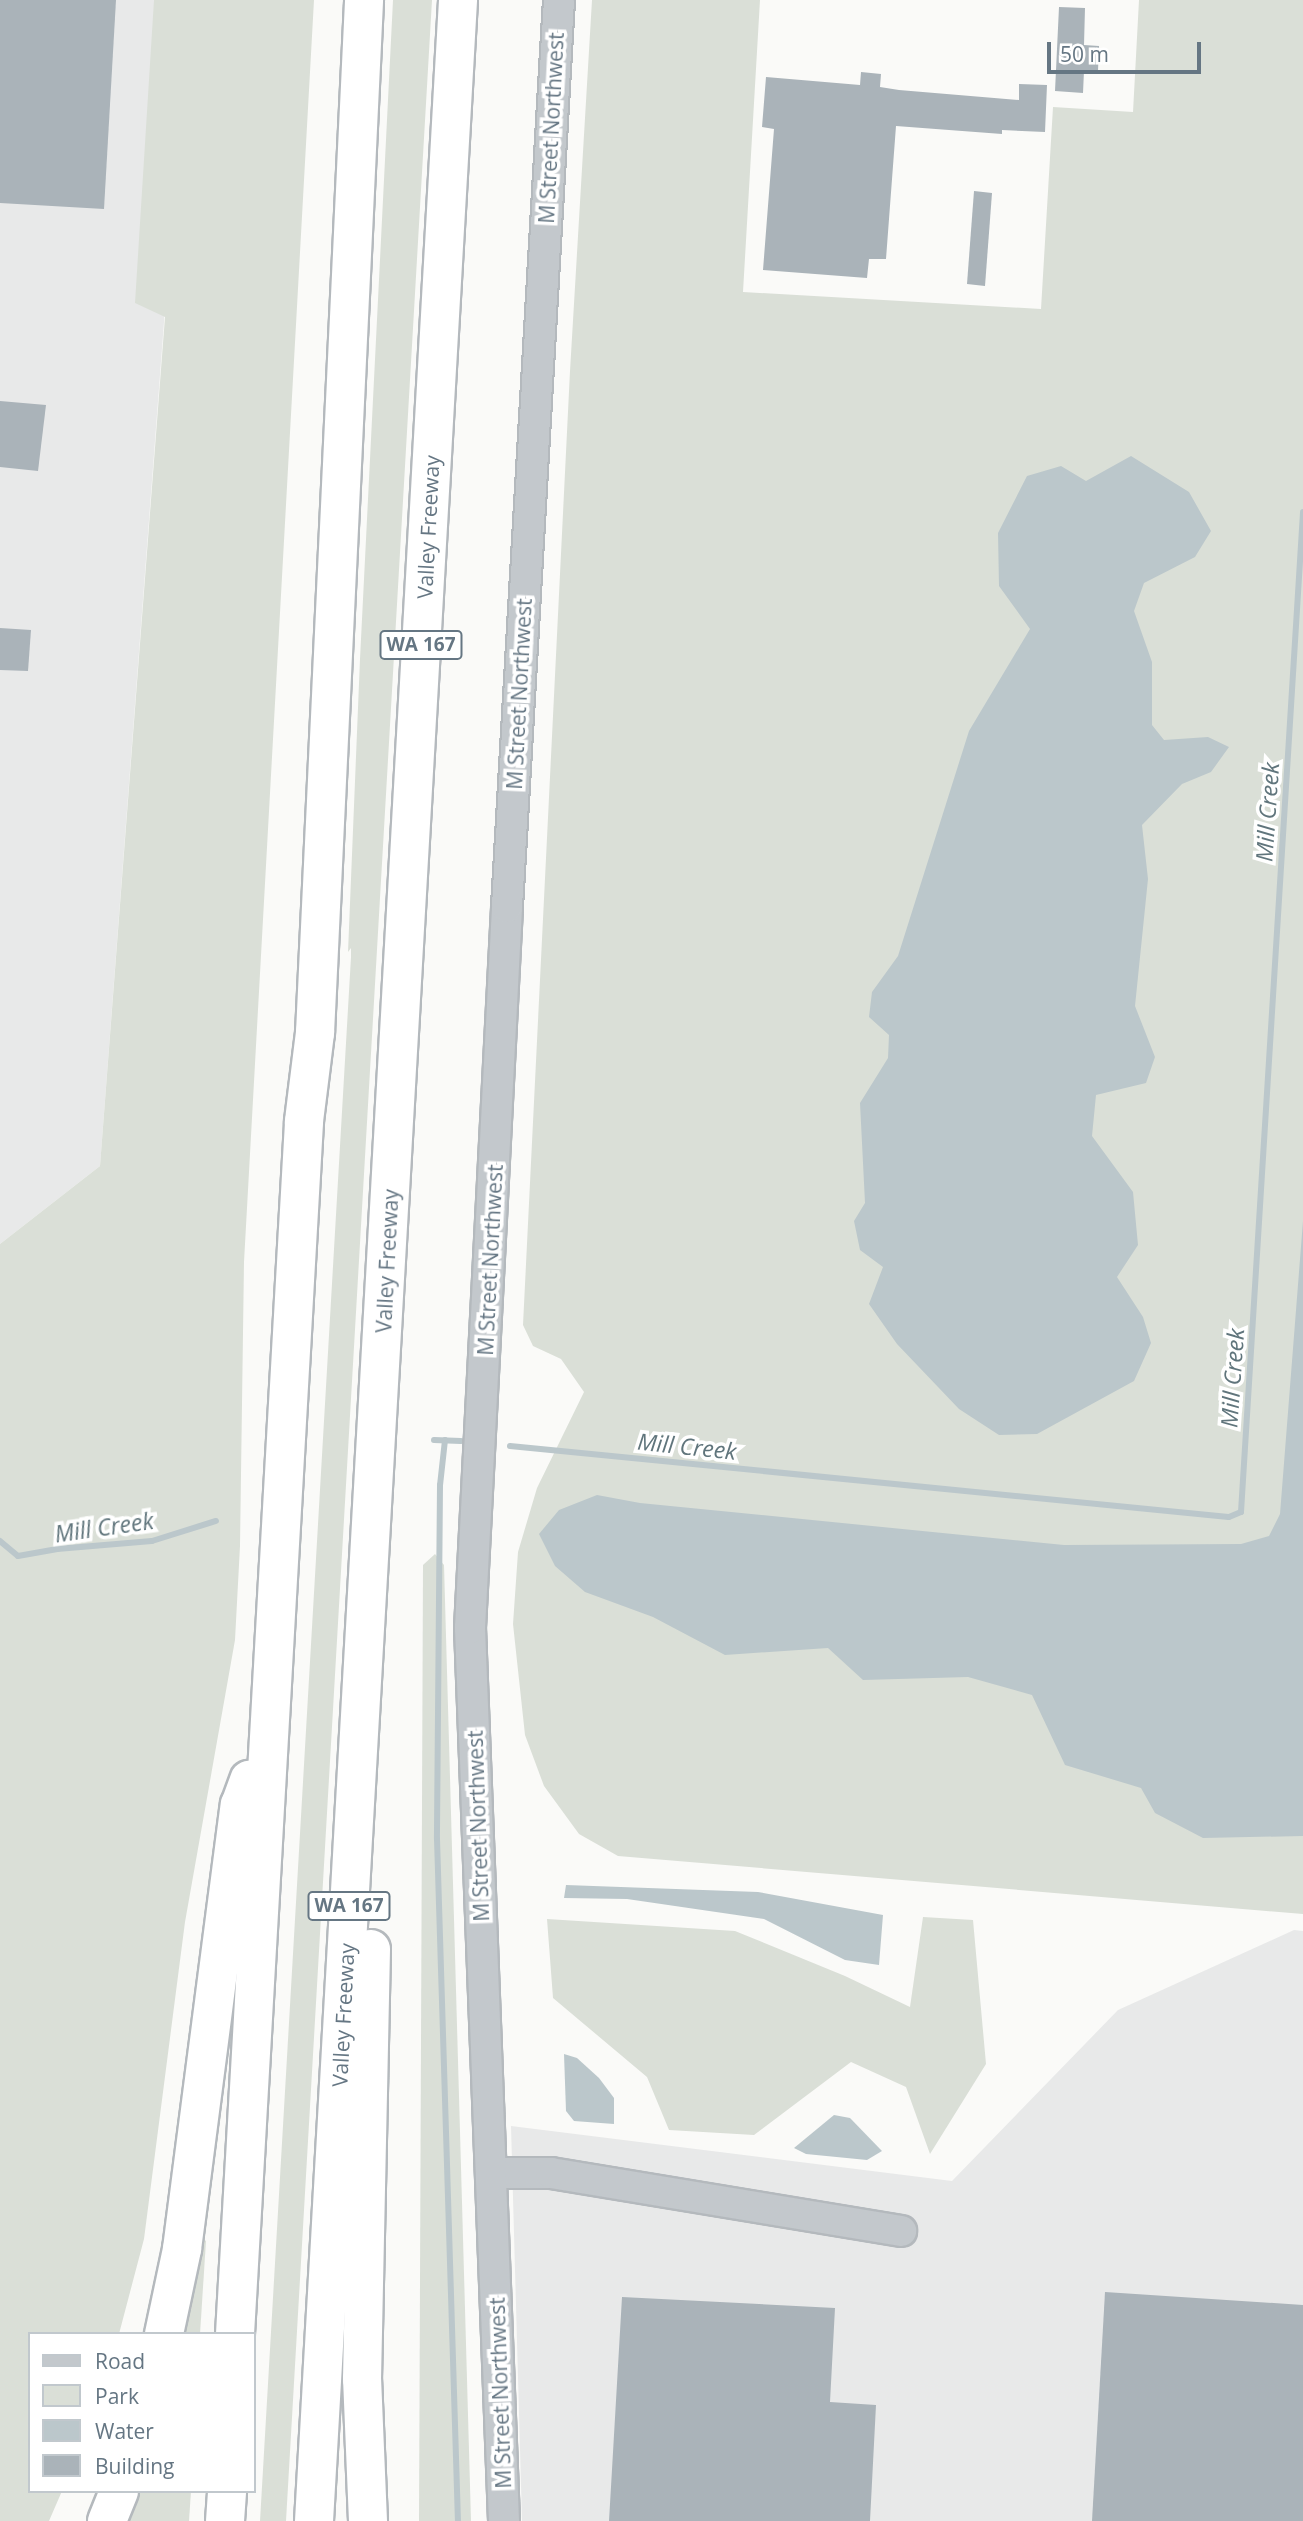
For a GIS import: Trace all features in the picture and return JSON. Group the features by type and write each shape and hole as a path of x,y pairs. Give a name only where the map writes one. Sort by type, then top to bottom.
{"highway":[{"path":"236,2332 304,1121 315,1033 364,0"},
{"name":"Valley Freeway","path":"314,2521 458,0"},
{"path":"368,2521 362,2365 385,1290"},
{"path":"164,2332 182,2249 240,1805 270,1726"},
{"path":"107,2521 118,2493"},
{"path":"225,2521 227,2493"}],"street":[{"name":"M Street Northwest","path":"504,2521 471,1628 508,893 559,0"},
{"path":"493,2174 551,2173 901,2231"}],"shaded area":[{"path":"0,0 174,0 164,322 100,1166 0,1244"},
{"path":"1294,1930 1303,1931 1303,2521 522,2521 511,2126 952,2181 1118,2010"}],"green space":[{"path":"154,0 314,0 244,1262 240,1546 235,1640 185,1922 144,2239 120,2332 28,2332 28,2493 61,2493 49,2521 0,2521 0,1244 100,1166 165,317 135,303"},
{"path":"393,0 432,0 286,2521 260,2521 351,957 351,948 348,952 360,659"},
{"path":"592,0 760,0 743,292 1041,309 1053,107 1133,112 1139,0 1303,0 1303,1914 618,1856 579,1834 544,1786 525,1735 513,1624 518,1552 537,1488 584,1392 561,1359 533,1346 523,1325 570,371"},
{"path":"435,1554 444,1565 471,2521 419,2521 423,1565"},
{"path":"923,1917 973,1920 986,2064 930,2154 906,2087 851,2062 754,2135 669,2130 647,2077 553,1998 547,1919 735,1931 845,1976 910,2007"},
{"path":"201,2237 206,2241 200,2332 181,2332"},
{"path":"132,2493 191,2493 189,2521 121,2521"}],"water":[{"path":"1131,456 1189,492 1211,531 1195,557 1144,583 1134,611 1152,662 1152,725 1164,740 1208,737 1229,747 1211,772 1182,784 1142,825 1148,879 1135,1006 1155,1057 1146,1083 1096,1095 1092,1136 1133,1192 1138,1245 1117,1277 1143,1317 1151,1343 1134,1381 1037,1434 999,1435 959,1409 897,1344 869,1304 883,1267 860,1250 854,1221 865,1203 860,1103 888,1058 889,1035 869,1017 872,992 898,956 969,731 1030,629 999,586 998,533 1027,476 1061,466 1086,481"},
{"path":"1303,1221 1303,1836 1203,1838 1155,1813 1141,1788 1065,1765 1032,1695 968,1677 863,1680 828,1648 725,1655 653,1617 585,1592 555,1566 539,1534 559,1510 597,1495 640,1503 1064,1545 1241,1544 1269,1536 1280,1514"},
{"path":"566,1885 758,1892 883,1915 879,1965 845,1960 764,1919 627,1899 564,1898"},
{"path":"564,2054 577,2058 599,2078 614,2098 614,2124 574,2121 566,2111"},
{"path":"834,2115 850,2118 882,2151 867,2160 806,2154 794,2148"}],"building":[{"path":"0,0 116,0 104,209 0,203"},
{"path":"1059,7 1085,8 1084,45 1099,46 1098,71 1084,71 1083,93 1055,91"},
{"path":"861,72 881,74 880,87 1019,100 1019,84 1047,85 1045,132 1002,130 1002,134 896,126 886,259 869,259 867,278 763,270 774,129 762,127 766,77 860,85"},
{"path":"974,191 992,193 985,286 967,284"},
{"path":"0,401 46,405 38,471 0,467"},
{"path":"0,628 31,630 28,671 0,670"},
{"path":"1105,2292 1303,2305 1303,2521 1092,2521"},
{"path":"622,2297 835,2308 830,2402 876,2405 870,2521 609,2521"}],"waterway":[{"name":"Mill Creek","path":"510,1446 1229,1517 1241,1512 1303,512"},
{"name":"Mill Creek","path":"434,1440 461,1441"},
{"path":"445,1440 440,1485 437,1839 458,2521"},
{"name":"Mill Creek","path":"0,1541 18,1556 57,1549 152,1541 216,1521"}]}
